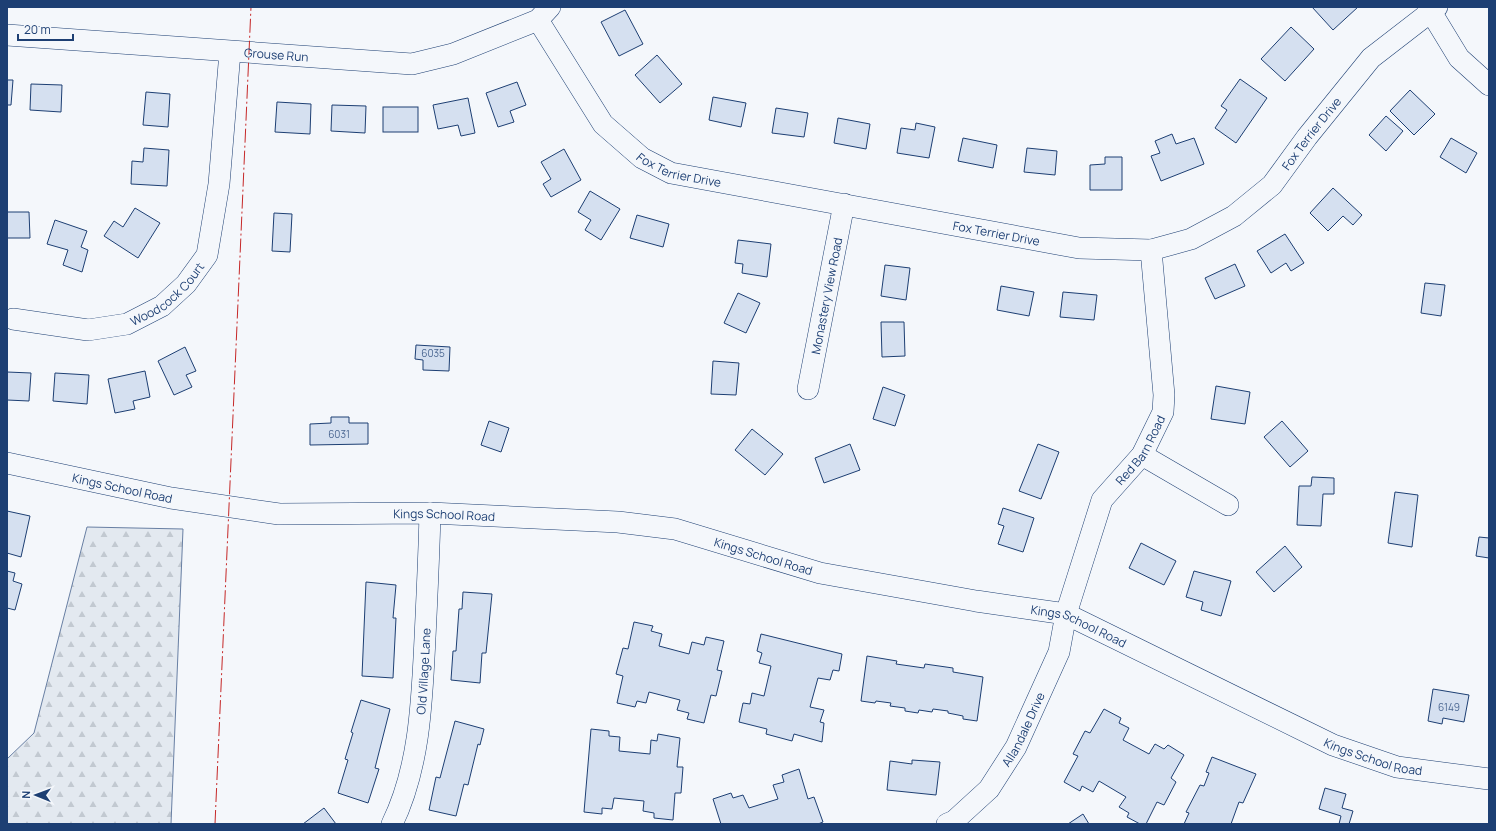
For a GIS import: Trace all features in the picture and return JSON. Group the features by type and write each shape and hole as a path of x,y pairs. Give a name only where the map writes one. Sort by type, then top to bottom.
{"street":[{"path":"1432,8 1459,58 1489,85"},
{"name":"Fox Terrier Drive","path":"544,13 603,124 642,158 672,174 844,204 1079,248 1151,250 1191,239 1234,216 1272,185 1307,137 1372,58 1432,8"},
{"name":"Grouse Run","path":"7,35 412,64 453,54 544,13"},
{"name":"Woodcock Court","path":"13,320 88,330 127,324 162,306 186,284 207,255 219,184 230,52"},
{"name":"Monastery View Road","path":"808,389 844,204"},
{"name":"Red Barn Road","path":"1066,614 1102,500 1142,455 1163,412 1164,395 1151,250"},
{"path":"1142,455 1228,505"},
{"name":"Kings School Road","path":"7,463 171,498 279,514 430,513 618,522 674,529 820,573 976,601 1066,614 1333,745 1397,767 1489,779"},
{"name":"Old Village Lane","path":"392,824 401,805 416,744 422,706 430,513"},
{"name":"Allandale Drive","path":"947,824 954,821 989,789 1016,747 1058,652 1066,614"}],"green space":[{"path":"87,527 183,529 171,824 7,824 7,759 34,733"}],"building":[{"path":"1312,7 1358,7 1333,30"},
{"path":"625,10 643,44 619,56 601,22"},
{"path":"1291,27 1314,49 1285,81 1261,59"},
{"path":"657,55 682,84 660,103 635,75"},
{"path":"1240,79 1267,98 1236,143 1215,128 1227,110 1221,106"},
{"path":"7,80 13,80 11,105 7,105"},
{"path":"517,82 526,105 510,111 514,122 498,127 486,93"},
{"path":"31,84 62,85 61,112 30,110"},
{"path":"1410,90 1435,114 1414,135 1390,111"},
{"path":"146,92 170,94 168,127 143,125"},
{"path":"713,97 746,103 741,127 709,120"},
{"path":"468,98 475,133 461,136 458,125 438,129 433,105"},
{"path":"277,102 311,104 310,134 275,132"},
{"path":"332,105 366,106 365,133 331,131"},
{"path":"383,107 418,107 418,132 383,132"},
{"path":"776,108 808,113 804,137 772,133"},
{"path":"1386,116 1403,131 1386,151 1369,135"},
{"path":"838,118 870,124 866,149 834,143"},
{"path":"916,123 935,127 929,158 897,153 901,128 915,130"},
{"path":"1172,134 1176,144 1194,138 1204,164 1161,181 1151,156 1160,153 1155,141"},
{"path":"963,138 997,145 993,168 958,161"},
{"path":"1451,138 1477,153 1466,173 1440,157"},
{"path":"144,148 169,150 167,186 131,184 132,161 143,162"},
{"path":"1027,148 1057,151 1055,175 1024,172"},
{"path":"564,149 581,180 551,197 543,184 551,179 541,162"},
{"path":"1105,157 1122,157 1122,190 1090,190 1090,165 1105,164"},
{"path":"1333,188 1362,215 1353,225 1343,216 1328,231 1310,213"},
{"path":"590,191 620,209 601,240 585,230 591,220 578,212"},
{"path":"135,208 160,223 138,258 104,236 114,221 123,227"},
{"path":"7,212 29,212 30,238 7,238"},
{"path":"274,213 292,214 290,252 272,251"},
{"path":"637,215 669,224 663,247 630,238"},
{"path":"55,220 87,231 81,247 88,250 82,272 63,265 68,250 47,244"},
{"path":"1285,234 1304,263 1291,271 1286,263 1271,273 1257,251"},
{"path":"738,240 771,244 767,277 742,273 743,264 735,263"},
{"path":"1235,264 1245,286 1215,299 1205,278"},
{"path":"885,265 910,268 906,300 881,296"},
{"path":"1425,283 1445,285 1441,316 1421,313"},
{"path":"1001,286 1034,292 1029,316 997,310"},
{"path":"1063,292 1097,295 1094,320 1060,317"},
{"path":"738,293 760,303 746,333 724,323"},
{"path":"881,322 904,322 905,356 882,357"},
{"path":"416,345 450,347 449,371 423,370 423,360 415,359"},
{"path":"185,347 196,371 186,375 192,387 174,395 158,361"},
{"path":"713,361 739,363 736,395 711,394"},
{"path":"145,371 150,397 133,401 135,409 115,413 108,379"},
{"path":"7,372 31,373 29,401 7,400"},
{"path":"55,373 89,375 87,404 53,401"},
{"path":"1216,386 1250,392 1245,424 1211,419"},
{"path":"883,387 905,395 895,426 873,419"},
{"path":"331,417 349,417 349,423 368,423 368,444 310,445 310,424 331,423"},
{"path":"489,421 509,428 501,452 481,445"},
{"path":"1282,421 1308,451 1290,467 1264,437"},
{"path":"752,429 783,454 765,475 735,450"},
{"path":"850,444 860,470 824,483 815,458"},
{"path":"1038,444 1059,452 1041,499 1019,491"},
{"path":"1312,477 1334,478 1334,494 1323,494 1321,526 1297,525 1299,486 1311,486"},
{"path":"1395,492 1418,495 1412,547 1388,543"},
{"path":"1003,508 1034,518 1023,552 998,544 1004,526 998,524"},
{"path":"7,511 30,516 21,557 7,553"},
{"path":"1479,537 1489,538 1489,558 1476,556"},
{"path":"1141,543 1176,561 1164,585 1129,568"},
{"path":"1285,546 1302,567 1274,592 1256,572"},
{"path":"7,571 15,573 13,581 22,584 15,610 7,608"},
{"path":"1194,571 1231,581 1221,616 1201,610 1203,602 1186,597"},
{"path":"366,582 396,585 393,618 396,618 393,678 362,676"},
{"path":"463,592 492,594 486,653 482,653 480,683 451,680 453,651 456,651 459,609 462,609"},
{"path":"634,622 653,626 651,631 662,634 659,646 689,654 692,642 704,645 706,637 724,641 717,670 722,671 716,696 711,695 704,723 687,719 689,713 677,710 680,700 649,692 646,703 637,701 635,707 617,703 623,676 616,674 623,648 628,649"},
{"path":"761,634 842,654 839,671 833,670 830,680 818,678 810,707 824,710 820,722 824,723 822,742 794,734 792,741 766,734 767,729 739,722 743,703 750,704 752,693 764,696 771,666 759,663 762,653 757,651"},
{"path":"867,656 897,661 896,664 924,668 925,664 953,668 953,672 983,677 977,721 963,719 963,716 948,713 948,711 933,709 932,712 919,710 918,713 905,711 905,708 890,706 891,703 861,701"},
{"path":"1433,689 1469,695 1464,722 1443,718 1442,724 1428,721"},
{"path":"361,700 390,709 375,768 379,769 368,803 338,793 348,760 345,759 353,733 351,732"},
{"path":"1104,709 1121,718 1119,723 1129,728 1123,740 1149,754 1155,744 1164,749 1168,745 1184,755 1171,778 1176,782 1164,805 1157,802 1146,824 1140,824 1127,817 1129,813 1119,807 1126,797 1099,781 1093,792 1082,786 1080,791 1064,782 1078,756 1073,754 1085,731 1090,733"},
{"path":"455,721 484,729 480,745 478,744 468,785 464,784 456,816 429,810 436,777 440,778"},
{"path":"591,729 609,731 609,736 620,737 619,751 650,754 651,740 657,741 658,734 680,738 677,767 683,767 681,793 675,793 673,820 654,818 654,813 643,811 644,801 614,798 612,809 602,808 602,814 584,812"},
{"path":"1212,757 1256,774 1243,803 1239,802 1231,824 1184,824 1189,813 1186,812 1200,785 1204,786 1209,773 1206,772"},
{"path":"912,760 940,762 936,795 887,790 890,761 912,764"},
{"path":"799,769 808,799 814,797 823,822 818,824 721,824 713,799 731,793 733,798 743,795 749,808 778,799 773,785 784,782 782,775"},
{"path":"1325,788 1346,794 1342,808 1353,811 1349,824 1339,824 1341,816 1319,809"},
{"path":"324,808 336,824 303,824"},
{"path":"1083,814 1089,824 1068,824"}],"power":[{"path":"215,824 251,7"}]}
